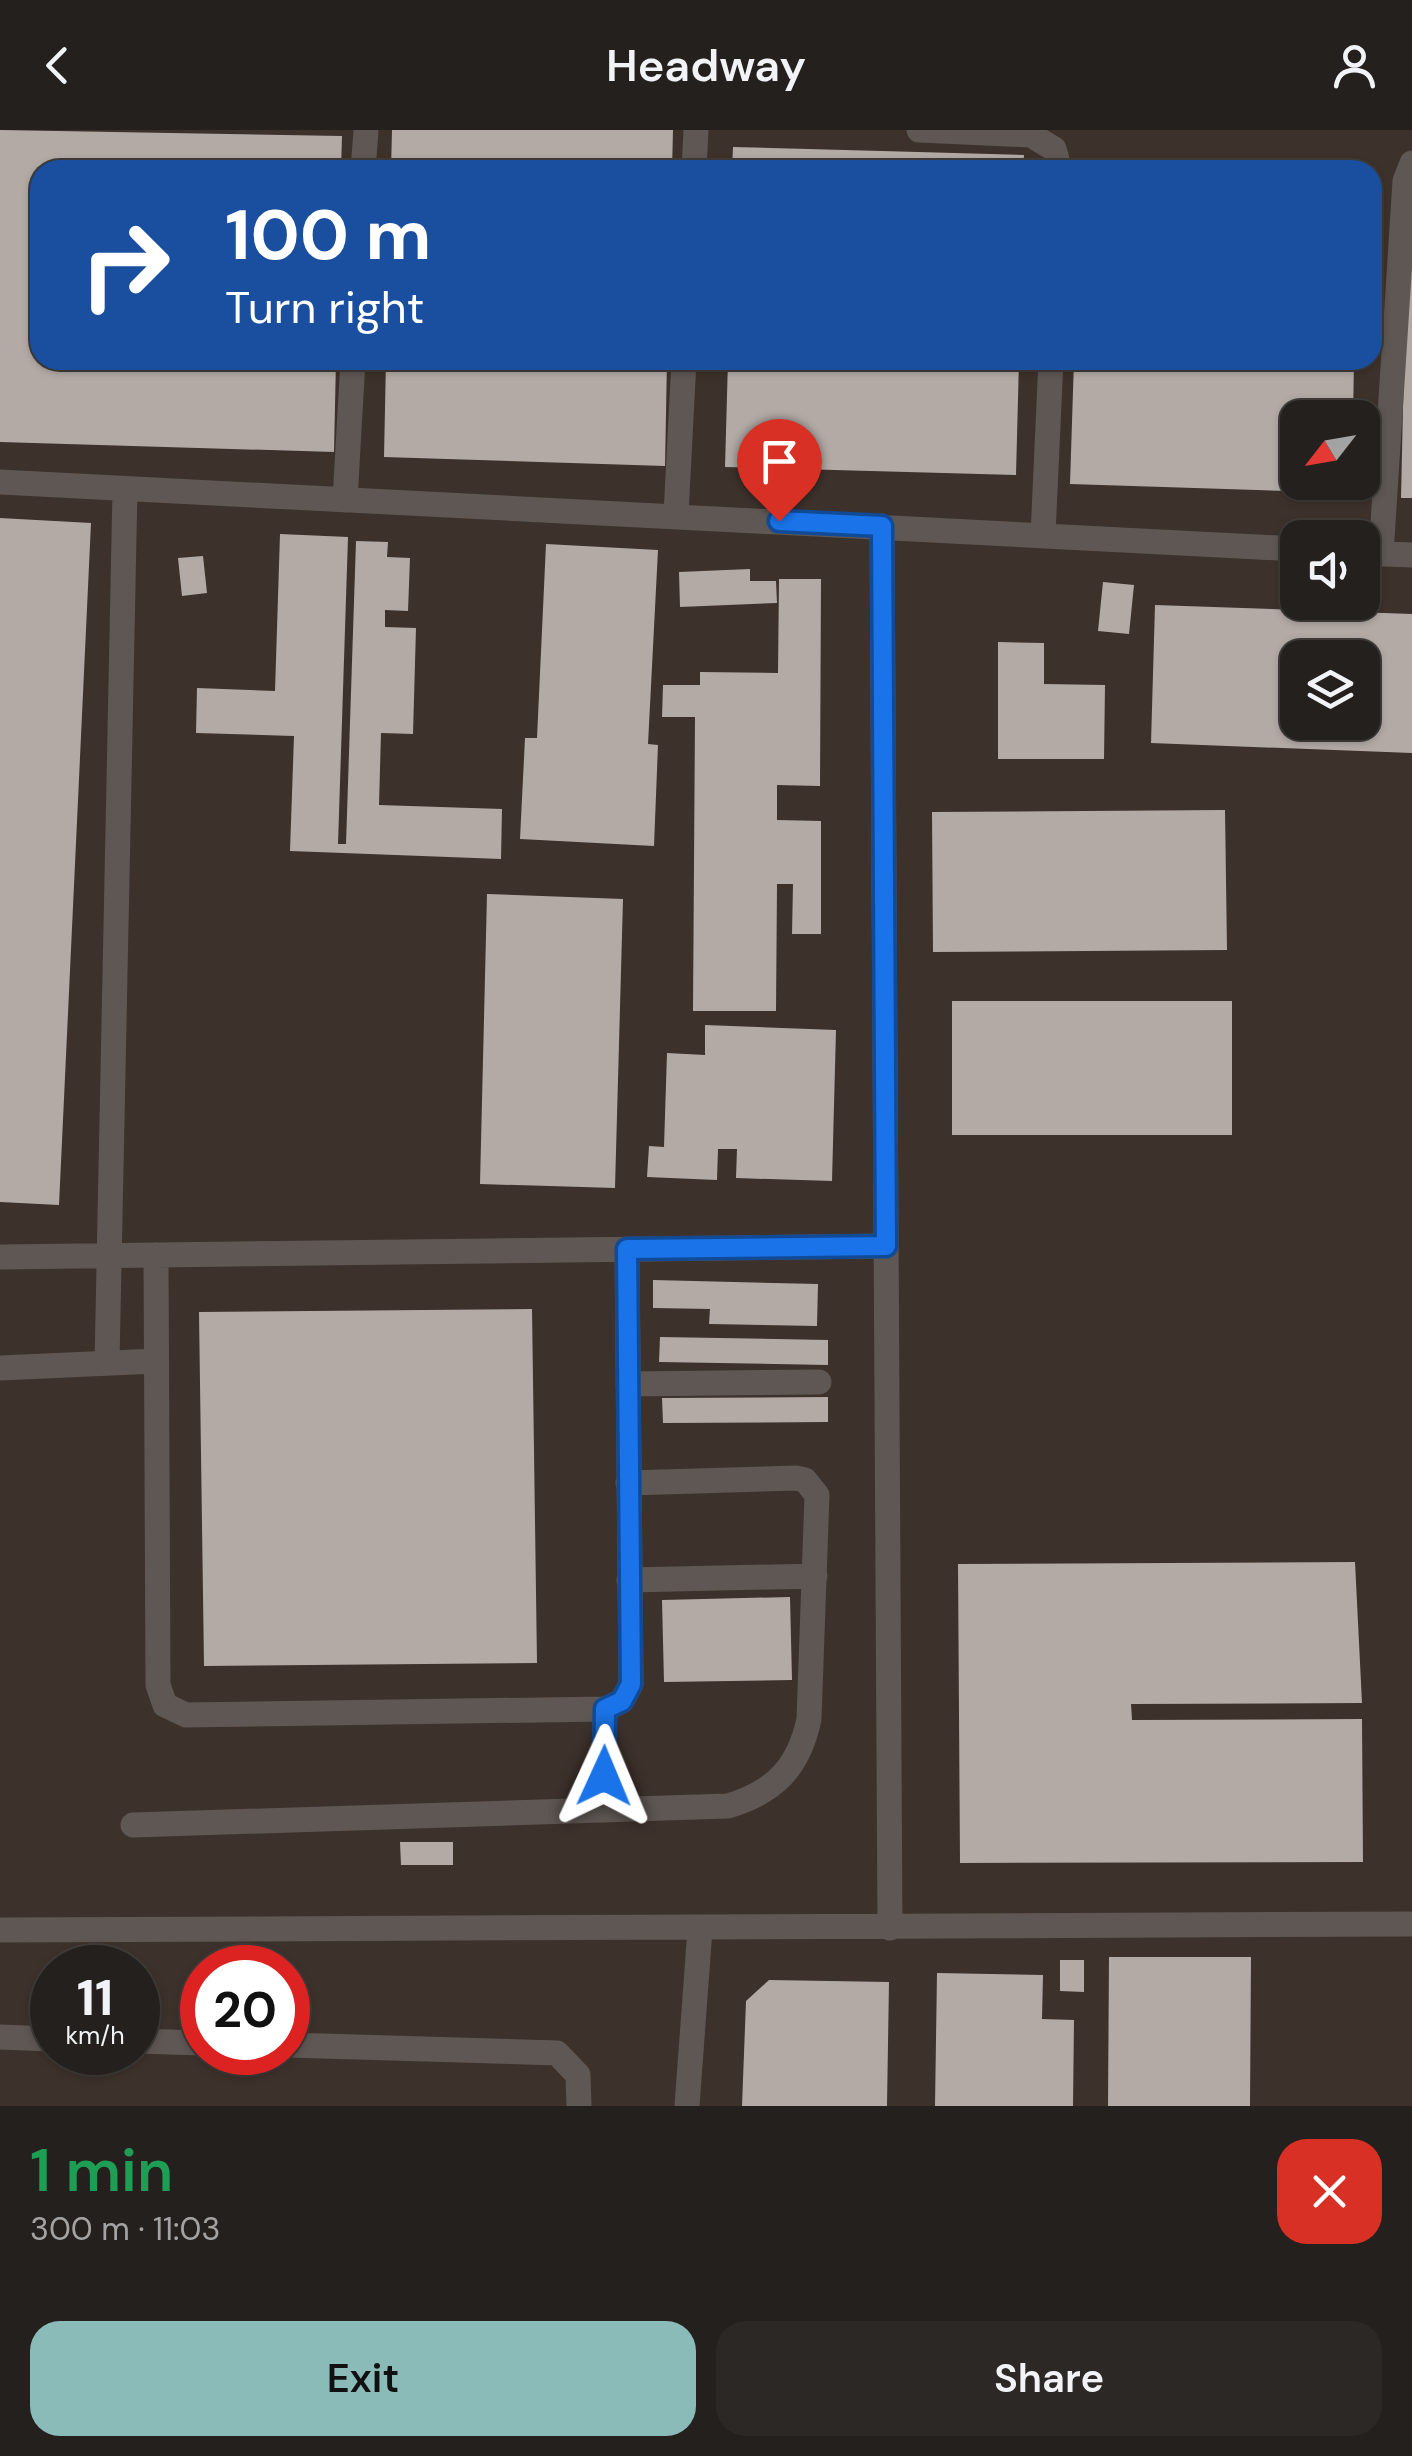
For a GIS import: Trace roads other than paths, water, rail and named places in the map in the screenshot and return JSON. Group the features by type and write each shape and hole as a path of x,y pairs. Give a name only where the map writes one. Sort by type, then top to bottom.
{"street":[{"path":"364,160 366,130"},
{"path":"694,160 696,130"},
{"path":"919,130 1031,134 1054,149 1057,160"},
{"path":"1375,520 1405,181 1412,163"},
{"path":"345,500 352,370"},
{"path":"676,515 683,370"},
{"path":"1043,535 1051,370"},
{"path":"0,482 1280,548"},
{"path":"107,1363 125,489"},
{"path":"882,526 890,1928"},
{"path":"1380,554 1412,556"},
{"path":"0,1257 886,1246"},
{"path":"156,1255 158,1684 165,1706 186,1715 605,1709 622,1701 631,1684 627,1249"},
{"path":"0,1368 156,1361"},
{"path":"628,1384 819,1382"},
{"path":"133,1825 728,1806 775,1786 792,1767 809,1718 818,1504 812,1486 805,1480 628,1483"},
{"path":"629,1580 815,1576"},
{"path":"603,1810 605,1709"},
{"path":"0,1930 1412,1924"},
{"path":"687,2106 700,1929"},
{"path":"0,2038 30,2039"},
{"path":"310,2046 557,2053 578,2075 578,2106"}]}
